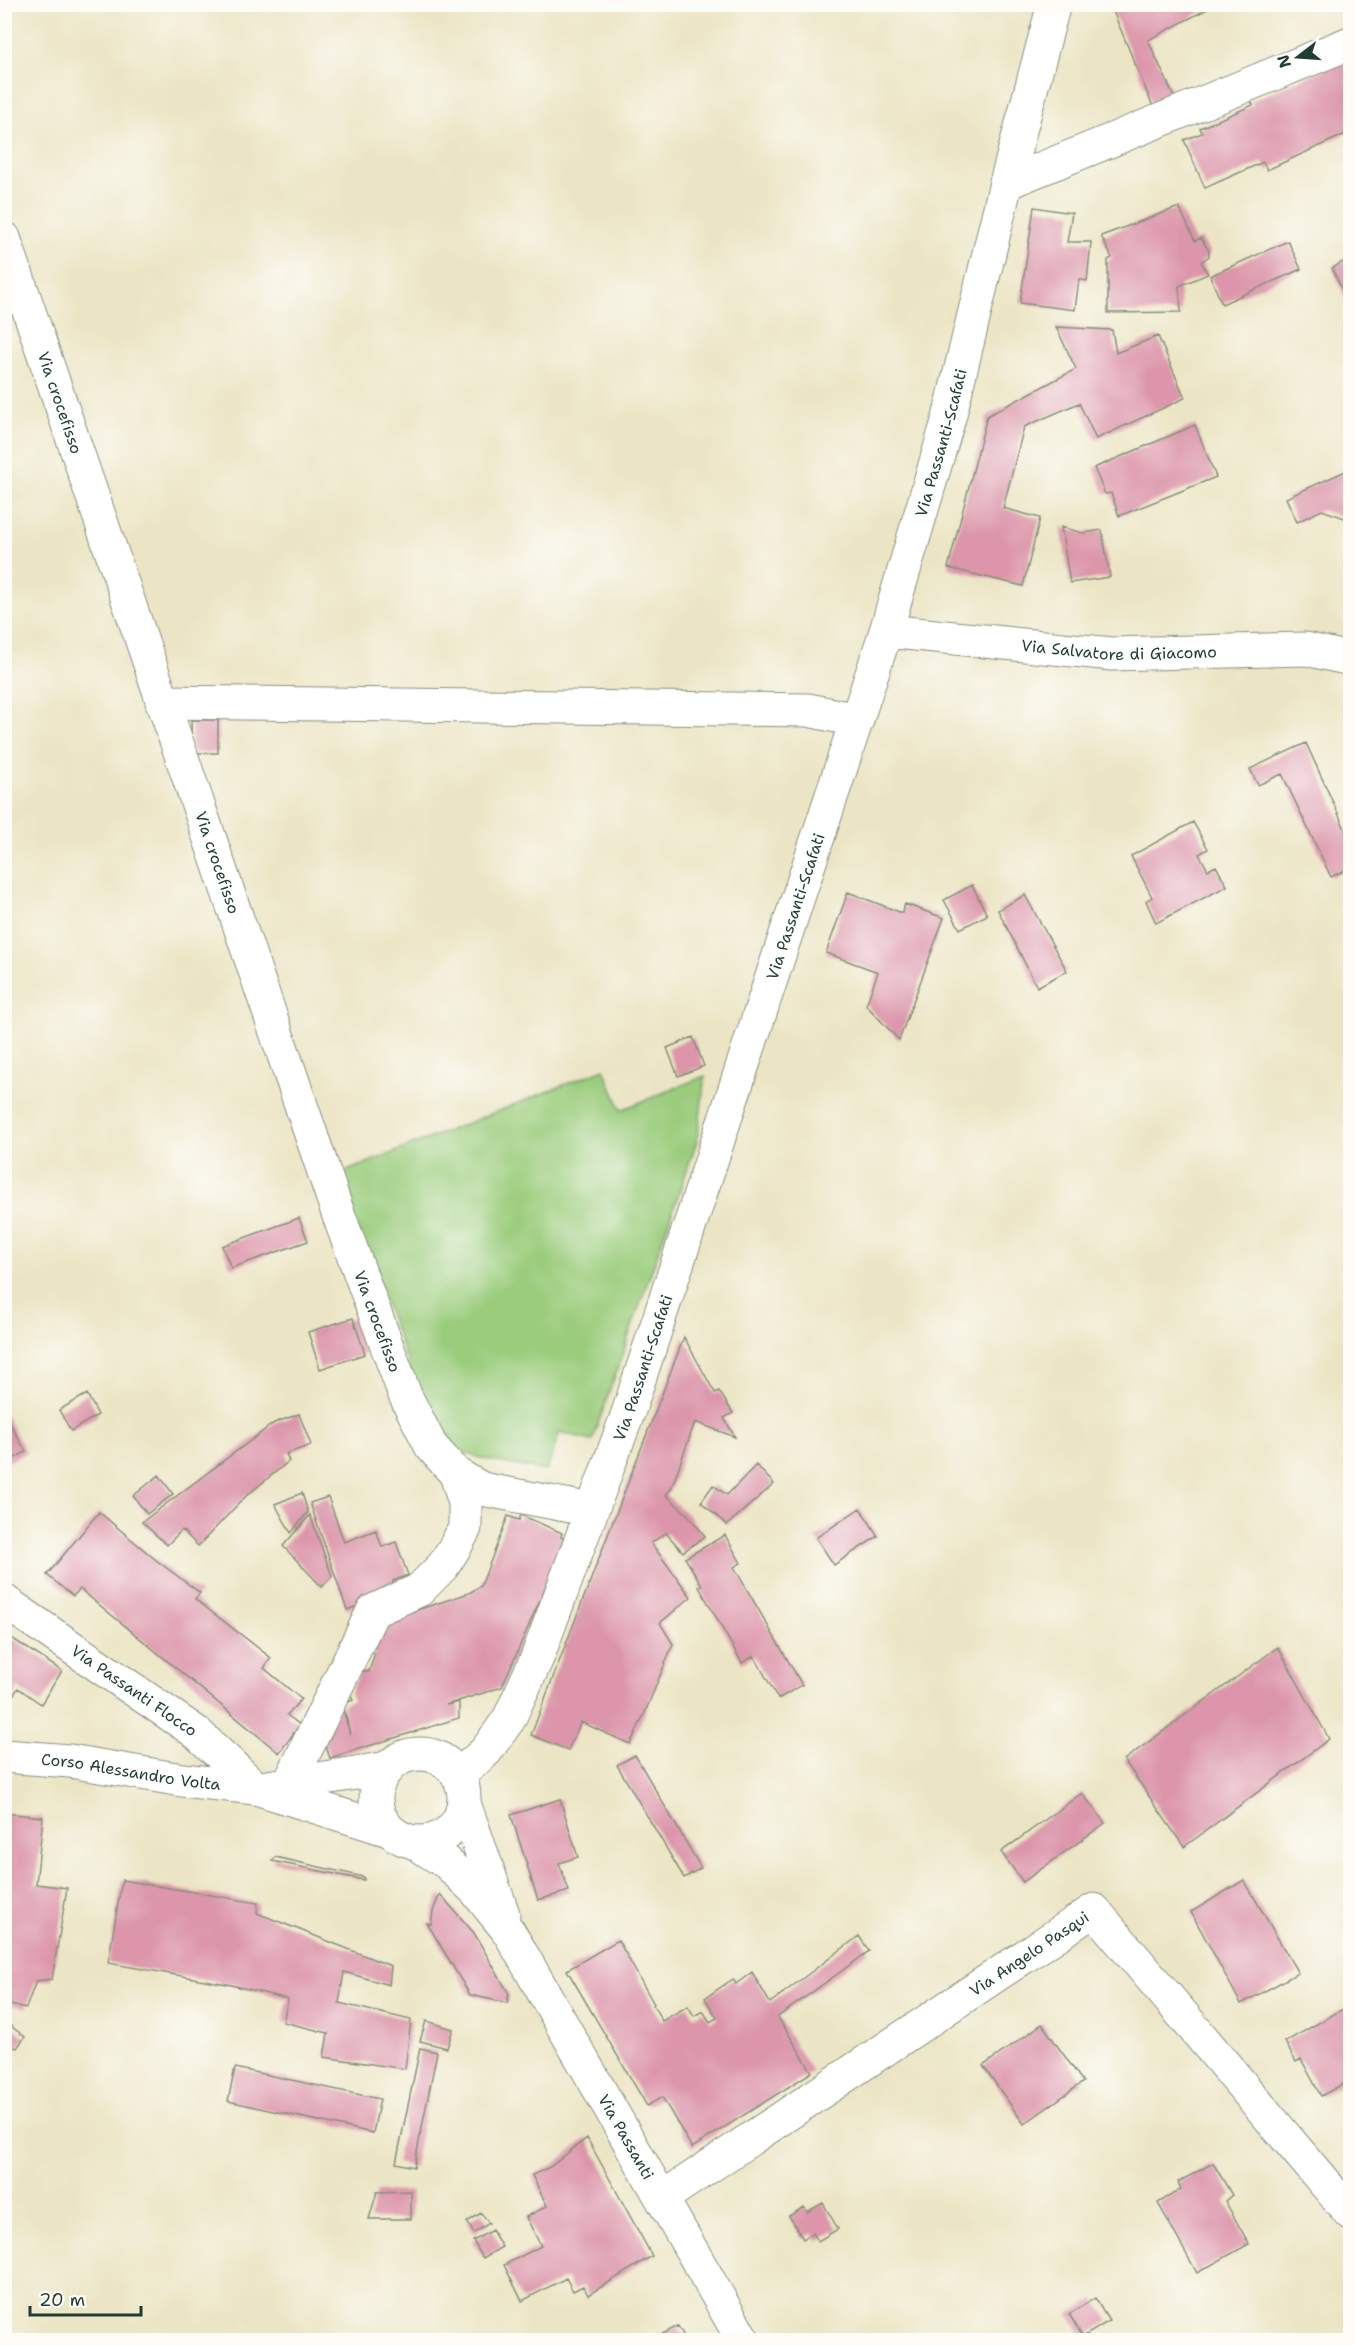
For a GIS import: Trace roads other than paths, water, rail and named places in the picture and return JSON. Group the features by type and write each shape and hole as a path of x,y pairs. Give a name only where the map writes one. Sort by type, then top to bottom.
{"street":[{"name":"Via Passanti-Scafati","path":"461,1789 509,1719 537,1658 627,1416 886,631 949,418 1006,183 1054,4"},
{"path":"1006,183 1350,43"},
{"name":"Via crocefisso","path":"4,238 335,1205 405,1395 431,1446 456,1474 482,1489 591,1510"},
{"name":"Via Salvatore di Giacomo","path":"886,631 1112,654 1306,649 1350,659"},
{"path":"162,702 808,710 858,720"},
{"name":"Via crocefisso","path":"289,1784 373,1611 419,1590 443,1566 455,1548 465,1528 465,1503 456,1474"},
{"name":"Via Passanti Flocco","path":"4,1602 197,1733 256,1788"},
{"path":"411,1755 425,1755 444,1762 461,1789 460,1817 447,1833 428,1842 402,1836 382,1819 377,1806 380,1780 388,1768 411,1755"},
{"name":"Corso Alessandro Volta","path":"4,1756 70,1761 182,1780 256,1788"},
{"path":"256,1788 388,1768"},
{"name":"Via Passanti","path":"256,1788 402,1836 447,1863 476,1891 509,1932 743,2340"},
{"name":"Via Passanti","path":"461,1789 509,1932"},
{"name":"Via Angelo Pasqui","path":"662,2198 1094,1910 1350,2213"}]}
